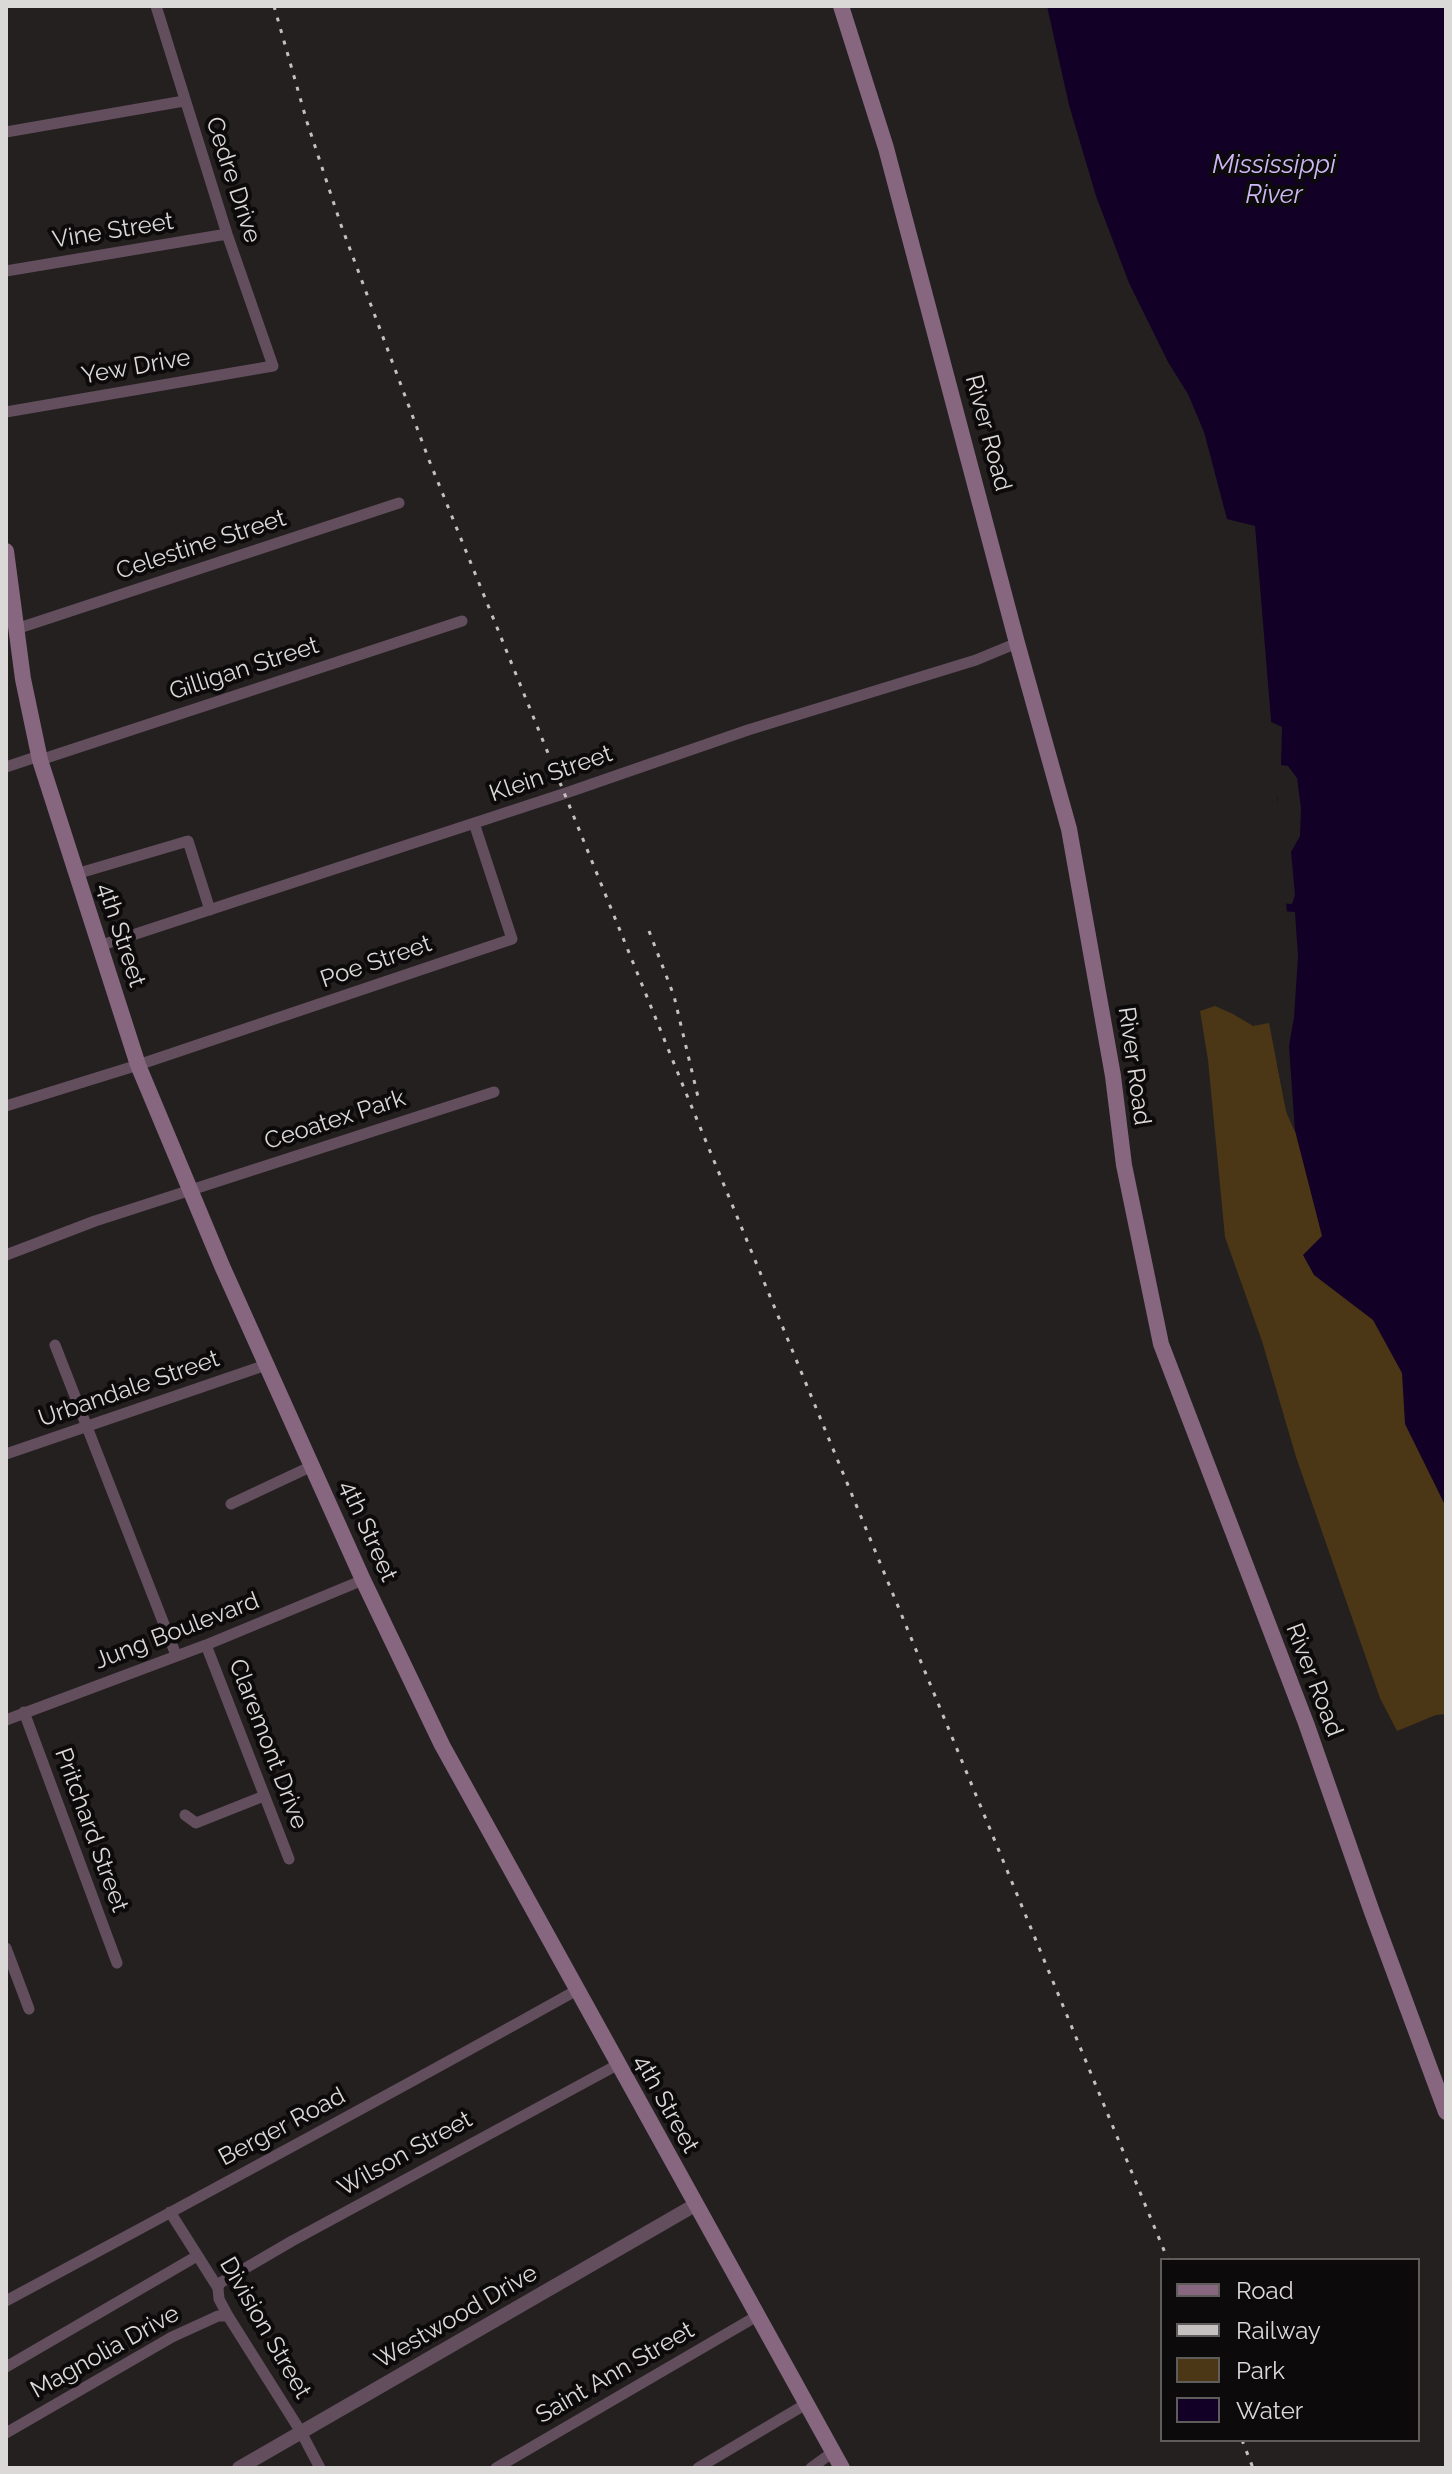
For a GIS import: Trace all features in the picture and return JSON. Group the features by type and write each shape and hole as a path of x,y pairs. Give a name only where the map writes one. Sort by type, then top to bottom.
{"main road":[{"name":"River Road","path":"841,6 890,163 1069,829 1110,1061 1124,1165 1161,1344 1306,1723 1446,2112"},
{"name":"4th Street","path":"6,551 30,719 40,758 138,1065 190,1191 363,1580 442,1745 842,2468"}],"street":[{"name":"Cedre Drive","path":"156,6 227,234 273,366"},
{"path":"6,132 184,101"},
{"name":"Vine Street","path":"6,271 227,234"},
{"name":"Yew Drive","path":"6,412 273,366"},
{"name":"Celestine Street","path":"16,629 399,503"},
{"name":"Gilligan Street","path":"6,767 462,621"},
{"name":"Klein Street","path":"99,946 748,730 976,660 1017,643"},
{"name":"Poe Street","path":"138,1065 512,939 474,823"},
{"path":"76,874 188,841 210,910"},
{"path":"6,1106 138,1065"},
{"name":"Ceoatex Park","path":"6,1255 95,1221 494,1092"},
{"path":"55,1345 176,1655"},
{"name":"Urbandale Street","path":"6,1454 266,1365"},
{"path":"231,1504 312,1466"},
{"name":"Jung Boulevard","path":"6,1720 206,1645 363,1580"},
{"name":"Claremont Drive","path":"206,1645 289,1859"},
{"name":"Pritchard Street","path":"24,1712 117,1963"},
{"path":"185,1815 196,1823 264,1796"},
{"path":"6,1948 29,2009"},
{"name":"Berger Road","path":"6,2301 414,2082 577,1990"},
{"name":"Wilson Street","path":"218,2288 220,2283 306,2233 617,2065"},
{"name":"Westwood Drive","path":"239,2468 695,2205"},
{"name":"Division Street","path":"170,2212 218,2288 219,2299 228,2316 320,2468"},
{"path":"6,2367 197,2256"},
{"name":"Magnolia Drive","path":"6,2433 172,2337 218,2316 228,2316"},
{"name":"Saint Ann Street","path":"496,2468 757,2316"},
{"path":"698,2468 806,2404"},
{"path":"811,2468 833,2452"}],"green space":[{"path":"1215,1006 1253,1026 1269,1023 1286,1111 1391,1298 1446,1494 1446,1714 1397,1731 1380,1698 1296,1457 1262,1341 1225,1237 1208,1060 1200,1011"}],"water":[{"name":"Mississippi River","path":"1047,6 1446,6 1446,1507 1405,1424 1402,1373 1373,1320 1314,1275 1303,1255 1322,1236 1280,1072 1292,974 1255,526 1227,519 1204,432 1188,394 1168,362 1129,283 1096,196 1069,105"}],"pier":[{"path":"1267,720 1282,727 1281,765 1288,766 1297,778 1301,808 1300,836 1291,852 1295,895 1292,904 1280,903 1275,832 1278,798 1272,789"},
{"path":"1281,911 1295,912 1298,957 1289,1046 1295,1132 1287,1114 1277,1064 1279,1014 1288,974"}],"railway":[{"path":"274,6 341,225 429,460 686,1093 1167,2258"},
{"path":"649,931 674,996 698,1097"},
{"path":"1243,2442 1253,2468"}]}
